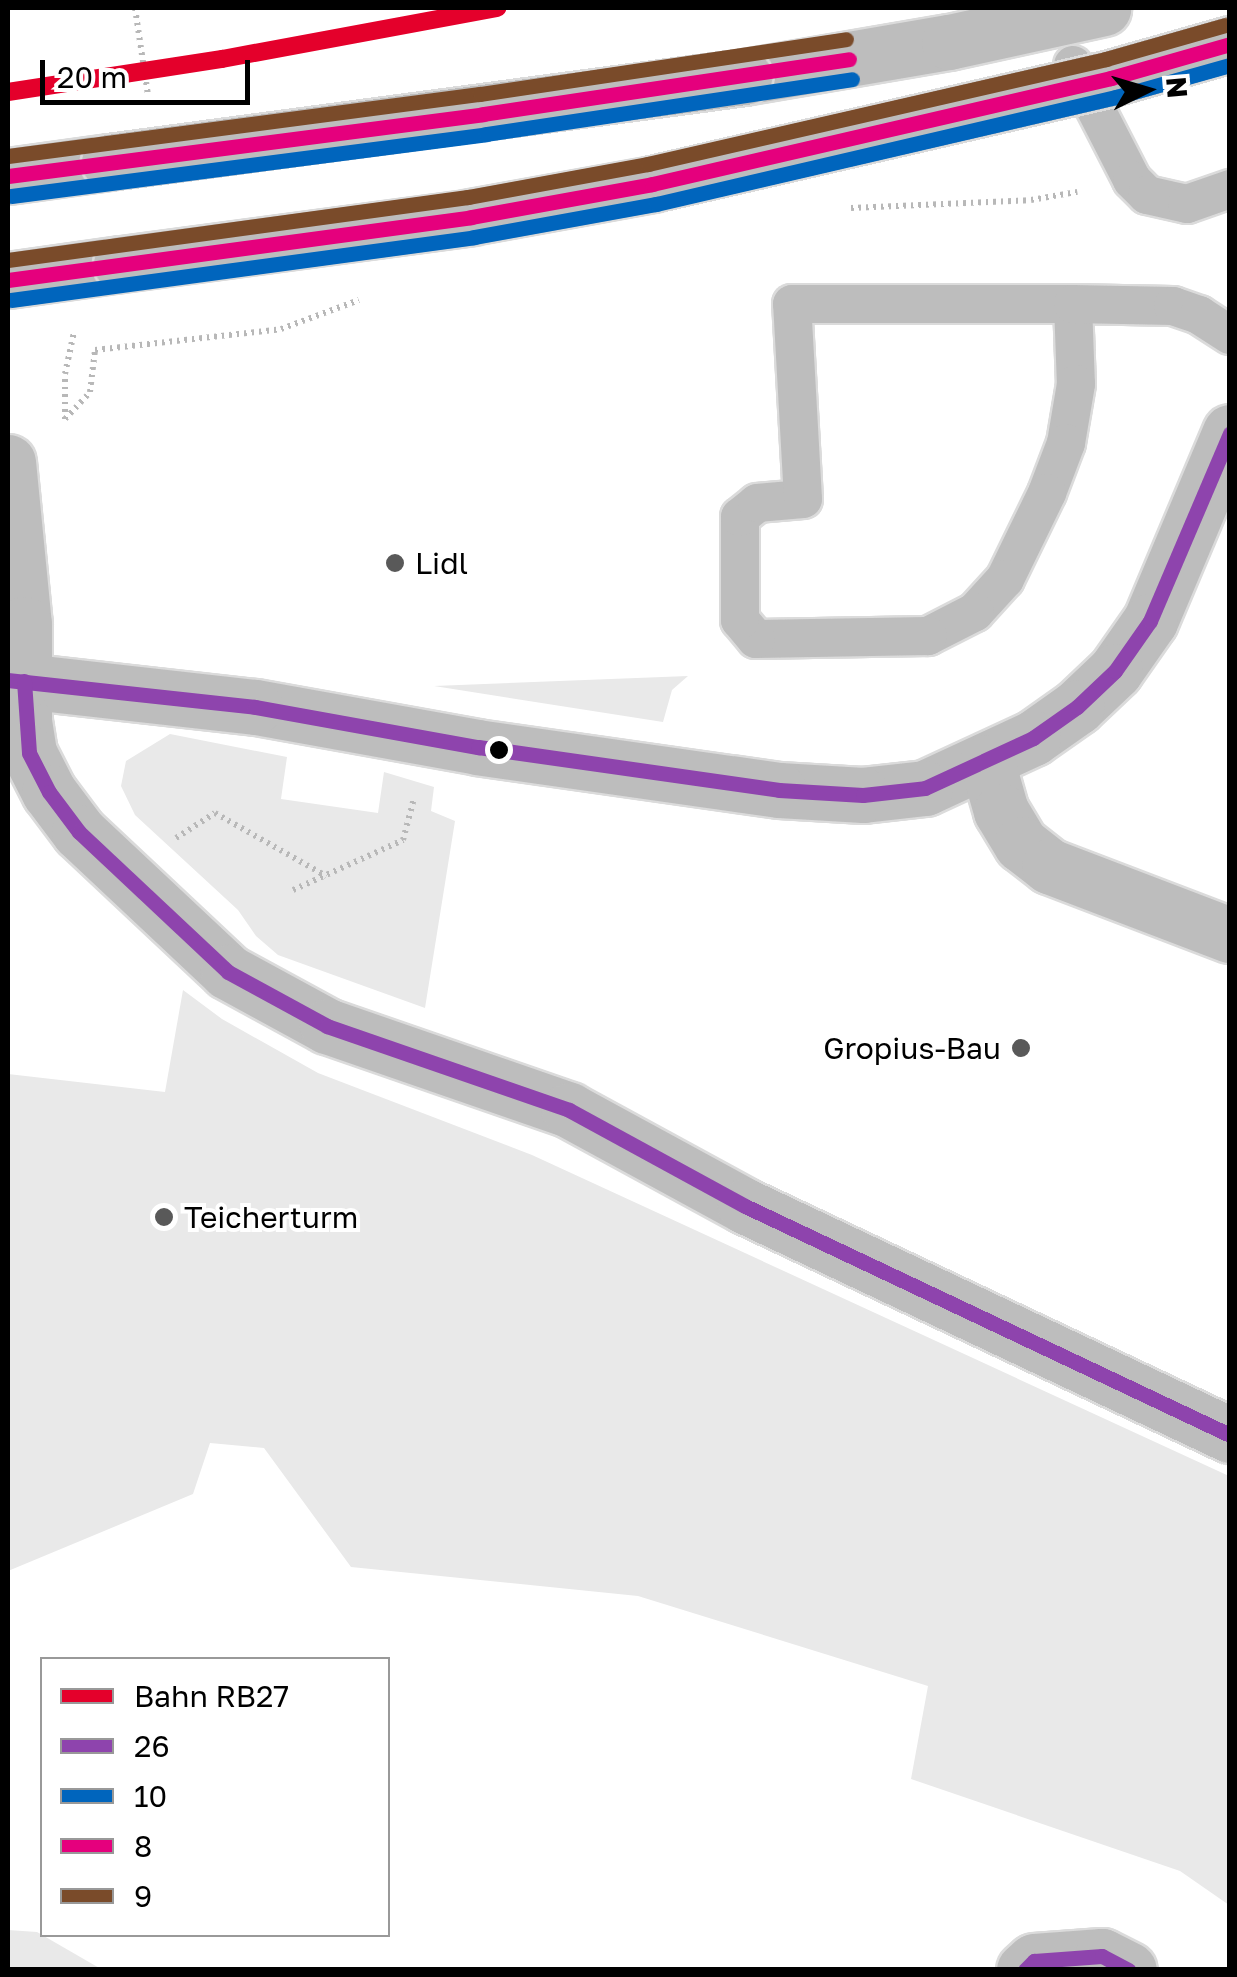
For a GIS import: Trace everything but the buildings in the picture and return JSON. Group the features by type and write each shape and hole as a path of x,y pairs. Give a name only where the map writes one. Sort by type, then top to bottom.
{"street":[{"path":"8,176 744,77 948,42 1103,8"},
{"path":"8,280 471,216 652,184 1111,78 1230,44"},
{"path":"24,682 255,707 717,783 863,795 925,788 987,762 1077,707 1116,671 1150,621 1230,432"},
{"path":"8,462 22,608 29,753 49,792 79,832 228,972 327,1026 569,1110 745,1206 1230,1435"},
{"path":"987,762 1001,811 1021,844 1049,866 1230,936"},
{"path":"1024,1970 1034,1962 1102,1956 1129,1970"}],"lane":[{"path":"1072,62 1132,180 1147,196 1186,204 1230,190"},
{"path":"1073,304 1076,384 1066,442 1048,494 1005,578 975,612 928,636 756,639 740,620 740,518 757,502 803,499 792,304 1073,304 1173,306 1198,315 1230,335"}],"path":[{"path":"846,208 1031,200 1078,192 1088,202"},
{"path":"87,326 75,329 65,374 65,419 90,392 96,350 118,348"},
{"path":"293,890 403,840 428,738"},
{"path":"125,878 166,844 215,813 326,876"}],"shaded area":[{"path":"688,676 672,690 663,722 434,686"},
{"path":"170,734 287,757 281,799 378,813 384,772 434,787 431,811 455,821 425,1008 278,955 256,936 238,910 135,815 121,786 126,761"},
{"path":"183,990 222,1019 318,1073 532,1155 1229,1476 1229,1905 1180,1871 911,1779 928,1686 638,1596 351,1567 264,1448 210,1443 193,1494 8,1571 8,1074 165,1092"},
{"path":"8,1930 37,1932 101,1969 8,1969"}],"rail line":[{"name":"RB27","path":"8,92 222,59 497,8"}],"transit line":[{"name":"9","path":"8,260 468,197 648,164 1106,59 1225,25"},
{"name":"9","path":"8,156 480,94 846,39"},
{"name":"8","path":"8,280 471,217 652,184 1111,78 1230,44"},
{"name":"8","path":"8,176 483,114 849,59"},
{"name":"10","path":"11,300 474,237 656,204 1116,97 1230,65"},
{"name":"10","path":"11,196 486,134 852,79"},
{"name":"26","path":"8,680 255,707 478,747 779,790 863,795 925,788 1033,738 1077,707 1115,671 1150,621 1230,433"},
{"name":"26","path":"24,681 29,753 49,792 79,832 228,972 327,1026 569,1110 745,1206 1230,1435"},
{"name":"26","path":"1025,1970 1034,1961 1102,1956 1128,1970"}],"place":[{"name":"Lidl","path":"395,563"},
{"name":"Gropius-Bau","path":"1021,1048"},
{"name":"Teicherturm","path":"164,1217"}]}
